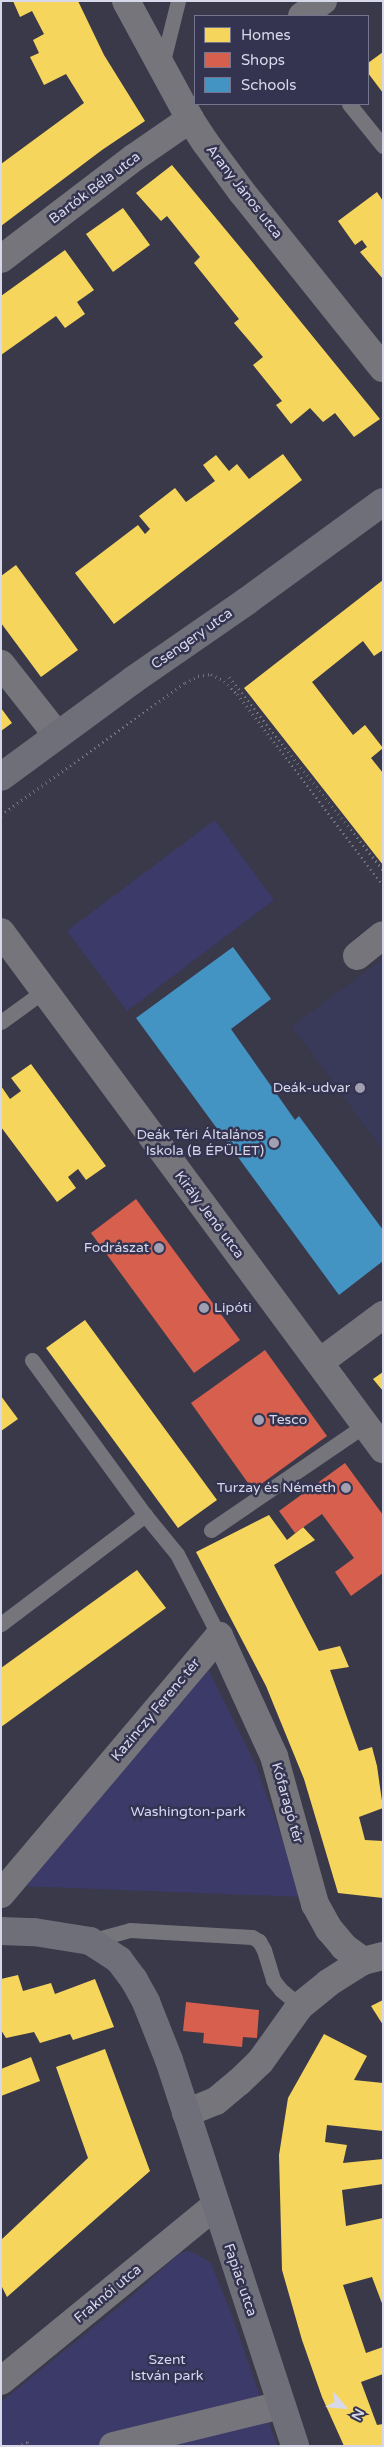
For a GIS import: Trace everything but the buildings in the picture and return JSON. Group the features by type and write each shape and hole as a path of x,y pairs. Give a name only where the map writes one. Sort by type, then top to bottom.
{"street":[{"name":"Arany János utca","path":"126,1 162,66 241,191 383,368"},
{"path":"303,15 323,1"},
{"name":"Bartók Béla utca","path":"1,259 135,157 190,108"},
{"name":"Csengery utca","path":"1,777 383,502"},
{"path":"1,664 57,736"},
{"name":"Király Jenő utca","path":"1,932 46,990 178,1173 383,1449"},
{"path":"357,956 383,935"},
{"path":"320,1362 383,1315"},
{"name":"Kazinczy Ferenc tér","path":"1,1894 219,1636"},
{"name":"Kőfaragó tér","path":"219,1636 274,1756 315,1904 329,1929 344,1947 373,1958"},
{"path":"1,1932 34,1932 90,1941 119,1960 134,1980 146,2002 186,2113 216,2101 253,2069 300,2006 328,1982 373,1958"},
{"name":"Fapiac utca","path":"186,2113 295,2446"},
{"name":"Fraknói utca","path":"1,2381 215,2206"},
{"path":"113,2446 281,2405"}],"lane":[{"path":"162,66 178,1"},
{"path":"350,105 383,146"},
{"path":"1,1022 46,990"},
{"path":"32,1360 145,1515 177,1554 219,1636"},
{"path":"211,1530 365,1425"},
{"path":"1,1624 145,1515"},
{"path":"90,1941 130,1930 252,1937 259,1941 264,1950 273,1980 281,1990 300,2006"}],"path":[{"path":"1,815 185,683 198,676 210,674 224,681 237,694 383,885"},
{"path":"229,677 383,870"},
{"path":"17,2446 27,2442 30,2446"}],"shaded area":[{"name":"Deák-udvar","path":"383,959 383,1151 292,1026"}],"green space":[{"path":"215,820 274,900 127,1011 67,931"},
{"name":"Washington-park","path":"207,1667 256,1765 303,1897 21,1886"},
{"name":"Szent István park","path":"191,2251 211,2263 233,2318 277,2446 1,2446 1,2402 131,2297 180,2253"}],"place":[{"name":"Deák-udvar","path":"360,1088"},
{"name":"Deák Téri Általános Iskola (B ÉPÜLET)","path":"274,1143"},
{"name":"Fodrászat","path":"159,1248"},
{"name":"Lipóti","path":"204,1308"},
{"name":"Tesco","path":"259,1420"},
{"name":"Turzay és Németh","path":"346,1488"}]}
